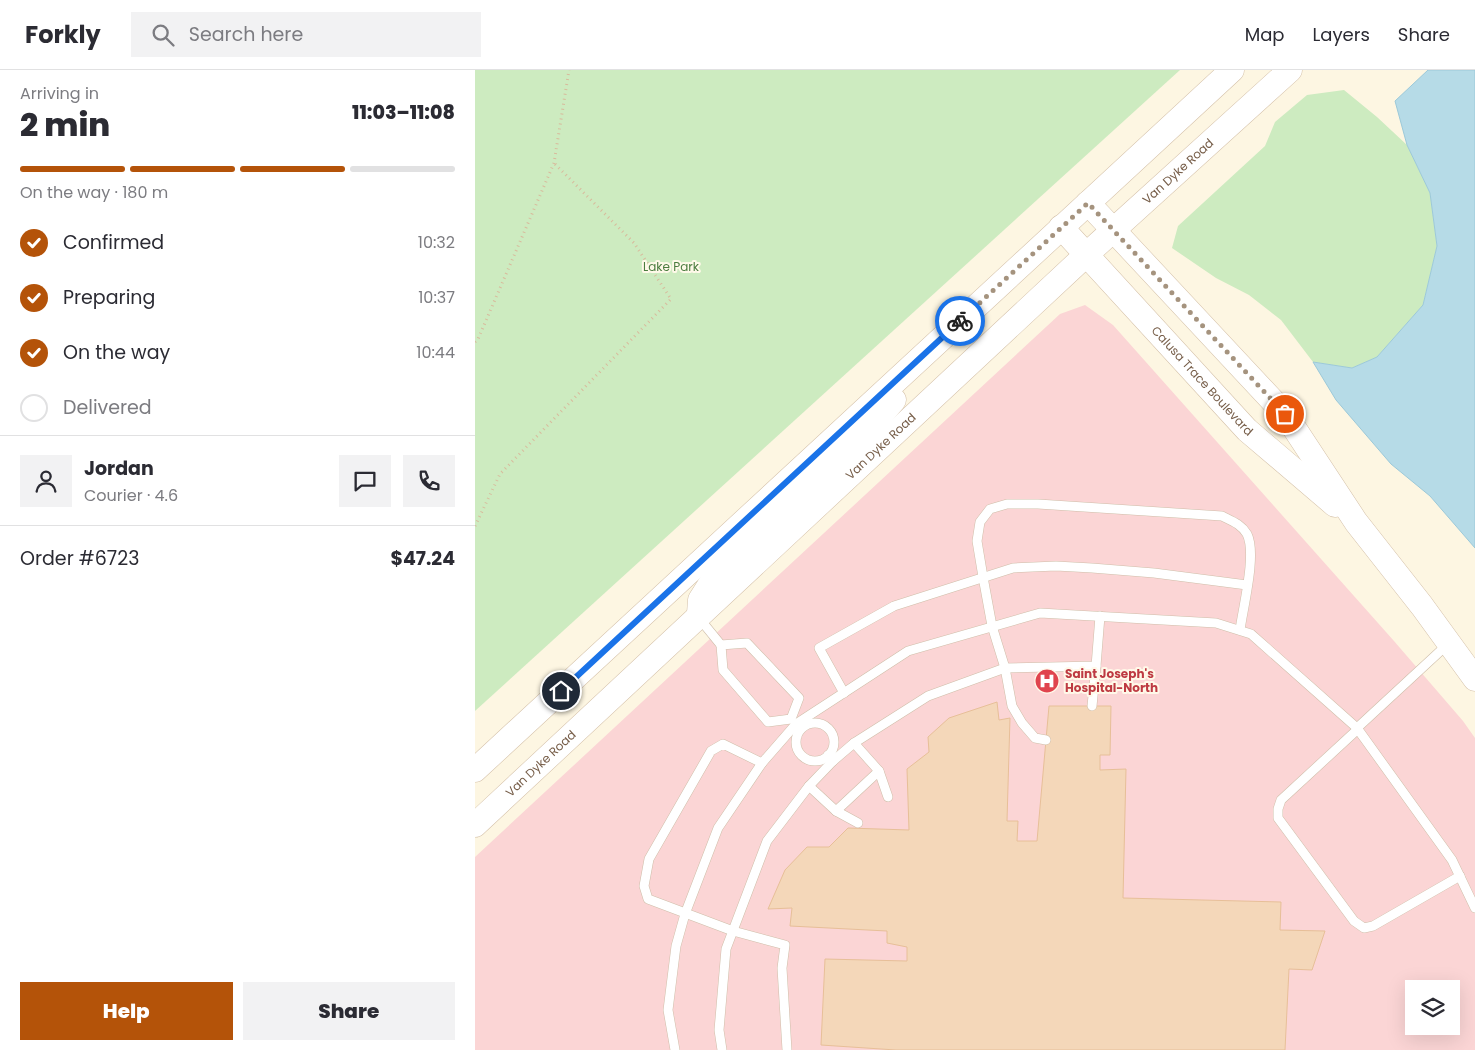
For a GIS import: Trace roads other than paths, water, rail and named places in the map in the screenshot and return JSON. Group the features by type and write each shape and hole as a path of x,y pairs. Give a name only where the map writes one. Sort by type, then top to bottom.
{"main road":[{"path":"475,770 1232,70"},
{"name":"Van Dyke Road","path":"475,825 1087,254 1289,70"},
{"name":"Calusa Trace Boulevard","path":"1088,203 1285,414 1356,522 1422,606 1475,679"},
{"name":"Calusa Trace Boulevard","path":"1061,227 1247,430 1356,522"},
{"path":"699,618 700,600 714,578 730,560 858,442 965,316"}],"lane":[{"path":"1046,740 1035,738 1022,723 1012,706 1005,668 992,626 977,541 981,522 991,509 1007,504 1038,504 1222,516 1238,523 1247,534 1251,548 1240,630"},
{"path":"844,693 819,648 894,606 1013,568 1056,566 1154,573 1247,585"},
{"path":"675,1050 668,1010 676,946 685,914 718,828 762,763 796,724 908,651 1040,613 1216,623 1251,634 1358,729 1452,860 1475,908"},
{"path":"1092,706 1101,616"},
{"path":"699,618 721,645 723,670 768,722 815,723 826,727 834,742 831,758"},
{"path":"721,645 747,643 799,698 796,746 802,757 814,761 831,758"},
{"path":"1449,643 1281,800 1277,809 1278,818 1289,834 1354,921 1364,928 1373,926 1460,876"},
{"path":"722,1050 719,1030 726,949 733,930 767,841 831,758 928,696 1005,668 1096,666"},
{"path":"854,743 879,771 888,797"},
{"path":"762,763 723,744 711,751 649,860 644,886 648,899 685,914 785,945 782,968 787,1050"},
{"path":"836,810 879,771"},
{"path":"809,786 836,810 858,823"}],"water":[{"path":"1428,70 1475,70 1475,548 1430,496 1391,464 1336,400 1313,362 1352,368 1377,357 1423,305 1437,246 1430,193 1407,145 1395,101"}],"place":[{"name":"Saint Joseph's Hospital-North","path":"1047,681"}],"park label":[{"name":"Lake Park","path":"671,267"}]}
